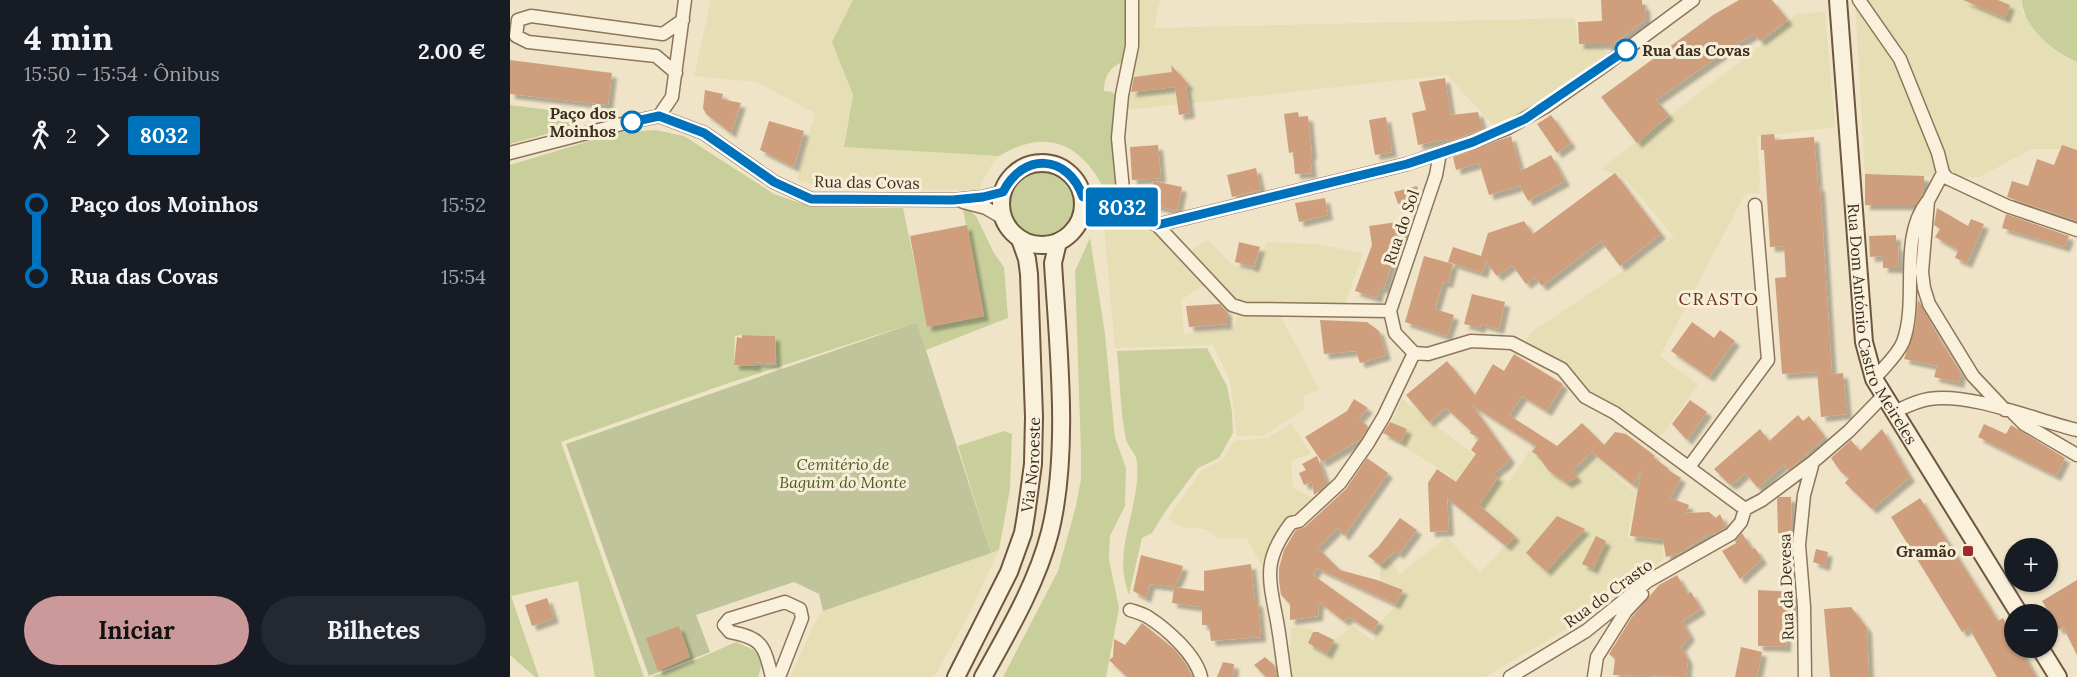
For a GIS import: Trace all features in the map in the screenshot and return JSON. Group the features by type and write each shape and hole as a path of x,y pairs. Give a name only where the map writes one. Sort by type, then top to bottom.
{"main road":[{"name":"Rua Dom António Castro Meireles","path":"1838,0 1864,342 1874,379 2013,604"},
{"path":"1044,163 1058,166 1070,173 1078,184 1083,204 1079,224 1070,235 1058,242 1045,245 1032,244 1020,239 1010,230 1003,218 1001,205 1003,192 1009,180 1018,171 1030,165 1044,163"},
{"name":"Via Noroeste","path":"956,677 1009,572 1023,533 1028,505 1034,429 1031,299 1027,259 1020,239"},
{"name":"Via Noroeste","path":"983,677 1035,574 1054,513 1058,480 1060,417 1053,263 1058,242"},
{"path":"2046,658 2058,677"}],"street":[{"path":"510,153 659,116 672,97 685,0"},
{"path":"1119,206 1123,190 1118,138 1122,95 1132,46 1132,0"},
{"path":"1859,0 1900,59 1938,153 1943,173 1955,183 2007,206 2077,230"},
{"path":"1157,225 1407,164 1473,142 1525,119 1608,63 1684,2"},
{"path":"676,73 656,56 528,42 516,36 518,20 531,16 663,34 682,20"},
{"name":"Rua das Covas","path":"659,116 704,133 774,182 811,199 953,200 1003,192"},
{"name":"Rua do Sol","path":"1390,311 1436,175 1440,153"},
{"path":"1874,379 1899,351 1903,341 1909,316 1916,220 1943,173"},
{"name":"Rua das Covas","path":"953,200 986,208 1003,218"},
{"path":"1928,201 1922,272 1929,304 1973,376 2024,424 2077,455"},
{"path":"1083,204 1100,202 1119,206 1157,225 1232,305 1245,309 1390,311 1395,333 1414,353 1428,354 1471,341 1512,343 1562,369 1585,397 1615,413 1745,509"},
{"path":"1689,467 1768,360 1755,205"},
{"path":"1285,677 1276,615 1270,594 1269,574 1273,552 1291,523 1299,521 1340,483 1384,416 1414,353"},
{"name":"Rua do Crasto","path":"1510,677 1586,631 1648,581 1731,534 1741,522 1745,509 1762,500 1813,462 1849,431 1884,395"},
{"path":"1894,412 1931,398 1966,400 2077,429"},
{"name":"Rua da Devesa","path":"1804,677 1804,607 1799,544 1804,495 1813,462"},
{"path":"1594,677 1597,657 1626,611 1644,591 1648,581"},
{"path":"772,677 760,643 749,635 730,632 724,625 729,619 784,602 800,609 802,618 779,677"},
{"path":"1130,610 1147,616 1177,640 1198,665 1201,677"}],"shaded area":[{"path":"711,0 853,0 832,42 853,95 844,147 998,156 979,190 831,188 797,180 815,113 756,82 694,76"},
{"path":"1140,0 1160,0 1154,28 1575,18 1578,44 1604,49 1606,53 1533,107 1494,126 1447,75 1127,110 1138,51"},
{"path":"1855,0 2022,0 2022,12 2062,56 2077,62 2077,149 2031,149 1980,177 1865,176"},
{"path":"1825,12 1835,127 1757,137 1759,194 1749,193 1744,196 1660,356 1698,385 1662,435 1656,436 1616,408 1587,393 1525,344 1530,333 1674,237 1626,180 1601,169 1760,46 1796,14"},
{"path":"1116,213 1141,222 1166,243 1206,284 1181,300 1184,334 1223,330 1235,326 1237,313 1281,317 1319,389 1303,397 1305,409 1263,436 1237,436 1230,380 1213,345 1115,348 1104,227"},
{"path":"1208,240 1230,263 1254,273 1267,242 1315,244 1363,253 1345,304 1263,304 1233,298 1190,251"},
{"path":"1402,399 1509,482 1533,445 1577,474 1594,457 1636,494 1627,538 1662,542 1664,558 1658,565 1637,574 1581,621 1485,677 1290,677 1288,656 1291,628 1314,630 1308,643 1327,654 1334,640 1353,626 1373,641 1382,620 1399,603 1403,591 1380,581 1380,565 1388,558 1400,574 1447,537 1480,573 1514,536 1462,492 1448,474 1386,435"},
{"path":"1291,423 1311,454 1291,461 1293,488 1317,499 1301,513 1285,520 1269,547 1265,572 1246,538 1219,539 1205,529 1180,527 1168,518 1201,471 1222,460 1234,441 1267,438"},
{"path":"999,550 966,620 934,677 790,677 818,616 823,611"}],"green space":[{"path":"853,0 1129,0 1130,20 1124,61 1109,73 1104,86 1104,91 1115,95 1113,149 1116,183 1102,185 1082,158 1070,149 1044,142 1030,143 999,156 844,147 853,95 832,42"},
{"path":"2022,0 2077,0 2077,62 2049,45 2033,29 2023,10"},
{"path":"510,105 590,115 569,128 510,144"},
{"path":"655,130 684,136 774,194 815,207 903,208 928,327 984,316 963,210 969,210 976,216 994,253 1004,267 1008,318 926,350 917,322 726,384 561,442 644,677 595,677 578,581 511,596 539,677 535,677 510,655 510,165 616,133","holes":["735,336 775,336 777,366 734,365"]},
{"path":"1042,172 1060,178 1068,186 1074,204 1068,222 1060,230 1042,236 1024,230 1016,222 1010,204 1016,186 1024,178"},
{"path":"1090,238 1105,334 1115,438 1126,468 1125,506 1110,536 1109,559 1119,608 1106,677 1003,677 1058,571 1076,506 1081,479 1081,453 1075,271"},
{"name":"Cemitério de Baguim do Monte","path":"917,322 991,553 823,611 819,594 794,582 696,615 710,652 649,676 566,444"},
{"path":"1207,348 1227,386 1233,433 1219,458 1198,468 1152,533 1142,538 1129,595 1124,578 1123,562 1135,496 1137,463 1127,442 1124,428 1117,351"},
{"path":"1004,431 1012,434 1010,489 999,550 991,553 958,446"},
{"path":"736,642 754,650 762,663 758,677 651,677 693,661"}],"building":[{"path":"1601,0 1642,0 1642,5 1645,5 1646,20 1609,47 1606,44 1579,44 1578,22 1602,21"},
{"path":"1739,0 1772,0 1788,20 1760,41 1754,34 1729,49 1656,100 1669,115 1637,143 1601,97 1713,15"},
{"path":"1963,0 1998,0 2010,5 2005,18"},
{"path":"510,60 612,73 608,105 510,94"},
{"path":"1171,65 1189,85 1186,86 1190,113 1179,115 1175,87 1131,92 1134,77 1172,72"},
{"path":"1445,78 1451,115 1478,112 1483,129 1448,142 1447,139 1418,145 1412,113 1426,110 1419,82"},
{"path":"705,90 723,94 722,99 741,103 731,133 706,114 703,108"},
{"path":"1298,112 1299,117 1308,116 1312,173 1295,174 1293,152 1289,153 1284,114"},
{"path":"1551,115 1571,143 1557,153 1537,124"},
{"path":"1386,117 1392,152 1375,155 1369,120"},
{"path":"769,121 804,131 794,167 760,150"},
{"path":"1774,134 1775,140 1814,137 1818,187 1820,186 1832,374 1843,373 1847,414 1821,417 1817,372 1782,374 1775,278 1786,277 1784,246 1770,247 1764,150 1761,150 1761,135"},
{"path":"1511,136 1521,171 1551,155 1565,181 1528,201 1520,186 1489,195 1479,163 1456,170 1453,157"},
{"path":"1158,145 1161,178 1132,180 1130,147"},
{"path":"2062,145 2077,150 2077,221 2007,197 2012,181 2028,186 2037,159 2054,165"},
{"path":"1256,168 1261,190 1232,197 1227,175"},
{"path":"1615,173 1661,234 1620,266 1601,241 1542,286 1535,277 1526,284 1512,265 1497,276 1486,262 1483,273 1448,262 1453,247 1481,256 1488,233 1524,221 1533,234"},
{"path":"1865,174 1924,176 1924,191 1916,205 1865,205"},
{"path":"1153,181 1182,187 1177,211 1148,204"},
{"path":"1417,186 1420,197 1398,204 1394,192"},
{"path":"1325,198 1328,215 1299,222 1295,203"},
{"path":"1937,208 1968,226 1971,219 1984,224 1967,263 1955,258 1958,250 1935,237 1940,229 1934,225"},
{"path":"2006,214 2069,236 2065,247 2002,228"},
{"path":"1404,221 1405,233 1401,234 1402,240 1398,241 1384,289 1380,287 1377,298 1355,291 1372,245 1369,226"},
{"path":"967,225 984,316 927,327 910,236"},
{"path":"1896,235 1899,268 1883,268 1883,256 1870,257 1869,236"},
{"path":"1239,242 1260,247 1254,267 1235,262"},
{"path":"1424,256 1453,264 1448,283 1443,282 1435,309 1454,315 1447,336 1405,322"},
{"path":"1472,294 1505,302 1499,329 1481,324 1480,328 1464,324"},
{"path":"1918,299 1961,373 1959,383 1934,377 1937,366 1904,359 1915,327"},
{"path":"1220,304 1227,312 1227,324 1189,327 1186,306"},
{"path":"1320,320 1367,322 1379,331 1386,355 1360,363 1356,351 1324,354"},
{"path":"1692,322 1714,338 1720,330 1735,341 1709,377 1671,351"},
{"path":"742,335 775,336 776,364 756,362 756,366 734,365 737,337 742,338"},
{"path":"1514,354 1563,384 1547,411 1522,396 1509,415 1557,446 1582,423 1604,445 1615,432 1626,434 1655,456 1653,457 1668,470 1681,478 1670,498 1689,505 1686,513 1709,512 1716,518 1720,514 1726,527 1712,535 1710,533 1682,552 1666,557 1663,540 1630,536 1641,470 1633,485 1592,452 1572,471 1577,477 1567,483 1549,471 1532,452 1536,446 1472,405 1510,458 1493,474 1498,477 1479,505 1515,536 1506,546 1447,498 1449,531 1430,532 1428,483 1437,469 1456,482 1476,454 1471,450 1479,438 1470,433 1471,431 1446,408 1429,422 1406,395 1447,361 1475,395 1493,364 1504,371"},
{"path":"1354,399 1368,408 1359,418 1368,427 1361,439 1322,462 1305,437 1347,411"},
{"path":"1690,400 1707,412 1687,440 1672,424"},
{"path":"1798,415 1803,421 1809,416 1825,437 1789,470 1783,465 1758,488 1745,473 1733,484 1729,484 1714,469 1760,429 1769,441"},
{"path":"1390,422 1407,429 1401,442 1383,433"},
{"path":"1984,424 2006,434 2011,425 2065,458 2056,476 1978,437"},
{"path":"1882,429 1910,477 1872,509 1845,483 1849,478 1841,472 1831,458 1851,440 1860,451"},
{"path":"1317,456 1327,484 1314,495 1312,482 1304,485 1299,473 1306,470 1302,464"},
{"path":"1367,458 1388,473 1344,536 1338,528 1318,548 1340,570 1403,590 1395,604 1317,568 1313,575 1379,622 1372,631 1349,617 1344,621 1319,602 1318,616 1290,620 1290,604 1281,595 1279,581 1279,568 1284,550 1296,530 1305,527 1346,489"},
{"path":"1791,497 1792,533 1778,533 1777,499"},
{"path":"1920,498 1998,621 2003,618 2004,658 2026,658 2036,677 1997,677 1969,628 1962,632 1891,517"},
{"path":"1557,516 1585,529 1546,571 1526,553"},
{"path":"1400,518 1417,530 1399,554 1395,551 1380,565 1368,556 1378,547"},
{"path":"1742,533 1752,549 1755,548 1762,559 1740,579 1722,551 1736,543 1735,541"},
{"path":"1596,536 1606,541 1593,569 1582,564"},
{"path":"1816,549 1828,552 1825,566 1813,562"},
{"path":"1141,555 1183,566 1174,587 1150,584 1146,598 1133,591"},
{"path":"1251,564 1261,637 1211,641 1209,625 1202,625 1202,607 1172,603 1174,587 1204,591 1204,571"},
{"path":"1677,575 1688,594 1691,592 1701,609 1682,621 1690,636 1681,647 1688,660 1686,677 1613,675 1615,659 1609,654 1632,617 1659,585"},
{"path":"2077,580 2077,655 2063,627 2059,630 2058,628 2058,604 2044,604 2042,601"},
{"path":"1758,590 1793,592 1792,616 1787,616 1786,647 1758,646"},
{"path":"547,598 554,618 532,626 525,605"},
{"path":"1851,607 1867,628 1869,677 1830,677 1824,609"},
{"path":"1142,623 1174,649 1186,664 1192,677 1127,677 1109,660 1113,657 1114,639 1125,645"},
{"path":"679,626 690,657 658,671 646,638"},
{"path":"1313,632 1334,640 1327,654 1308,643"},
{"path":"1741,647 1762,652 1757,677 1735,677"},
{"path":"1265,657 1275,666 1277,677 1266,677 1254,665"},
{"path":"1223,662 1234,664 1233,677 1217,677"}],"bus line":[{"name":"8032","path":"632,122 659,116 704,133 774,182 811,199 953,200 983,197 1003,192 1009,180 1018,171 1030,165 1044,163 1058,166 1070,173 1083,197 1119,206 1157,225 1407,164 1473,142 1508,128 1545,107 1626,50"}],"place":[{"name":"Rua das Covas","path":"1626,50"},
{"name":"Paço dos Moinhos","path":"632,122"},
{"name":"Gramão","path":"1968,551"}],"district":[{"name":"CRASTO","path":"1719,299"}]}
